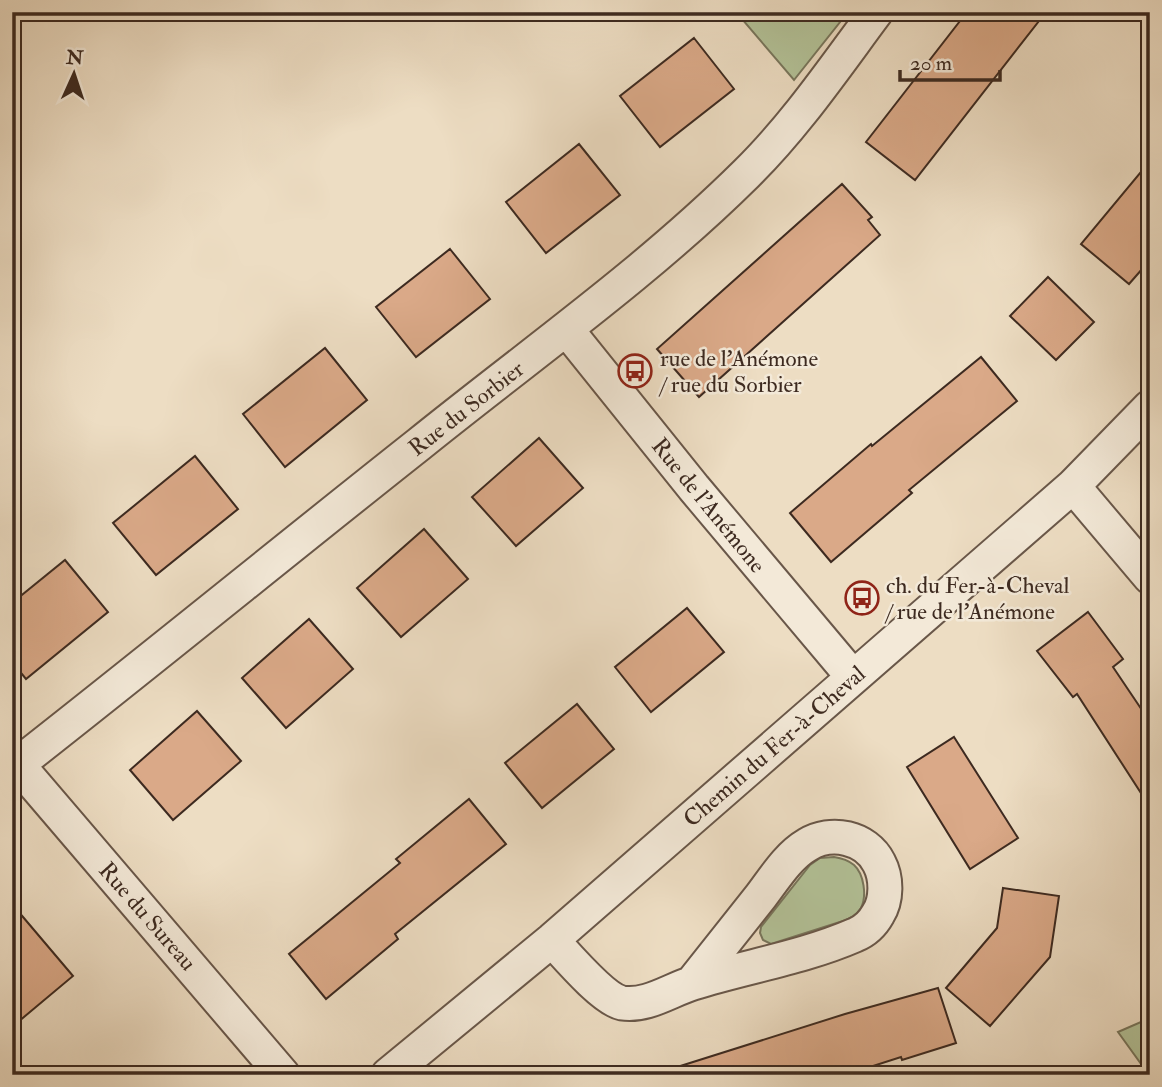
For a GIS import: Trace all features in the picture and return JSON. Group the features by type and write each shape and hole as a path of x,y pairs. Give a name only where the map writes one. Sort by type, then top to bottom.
{"street":[{"name":"Rue du Sorbier","path":"15,761 567,330 686,228 748,172 876,12"},
{"name":"Rue de l'Anémone","path":"567,330 853,677"},
{"name":"Chemin du Fer-à-Cheval","path":"388,1075 552,940 1073,486 1150,407"},
{"path":"1073,486 1150,577"},
{"name":"Rue du Sureau","path":"15,761 283,1075"},
{"path":"552,940 591,981 619,1002 641,1002 692,983 784,960 858,934 870,925 880,912 884,899 883,870 874,853 850,839 836,837 822,838 806,845 785,866 692,983"}],"green space":[{"path":"736,12 848,12 794,80"},
{"path":"834,857 852,863 860,874 864,891 859,910 843,921 771,944 763,940 761,927 810,865 820,858"},
{"path":"1150,1018 1150,1075 1149,1075 1118,1032"}],"building":[{"path":"967,12 1046,12 915,180 866,142"},
{"path":"694,38 734,89 660,147 620,96"},
{"path":"579,144 620,195 546,253 506,202"},
{"path":"1150,161 1150,260 1129,284 1081,244"},
{"path":"842,184 872,217 868,220 880,235 699,397 657,349"},
{"path":"450,249 490,299 416,357 376,307"},
{"path":"1048,277 1094,322 1056,360 1010,316"},
{"path":"325,348 367,400 285,467 243,414"},
{"path":"981,357 1017,401 909,490 912,493 831,562 790,513 871,444 872,446"},
{"path":"539,438 583,488 516,546 472,497"},
{"path":"195,456 238,509 156,575 113,523"},
{"path":"424,529 468,579 401,637 357,588"},
{"path":"65,560 108,612 26,679 12,662 12,603"},
{"path":"687,608 724,652 651,712 615,667"},
{"path":"1088,612 1123,659 1113,667 1150,722 1150,807 1077,694 1073,697 1037,651"},
{"path":"309,619 353,669 286,728 242,678"},
{"path":"577,704 614,749 542,808 505,763"},
{"path":"197,711 241,761 173,820 130,770"},
{"path":"954,737 1018,838 970,869 907,767"},
{"path":"469,799 506,844 395,934 398,939 326,999 289,954 400,863 396,859"},
{"path":"1003,888 1059,896 1050,957 990,1026 946,988 997,928"},
{"path":"12,904 73,976 12,1027"},
{"path":"938,988 956,1043 845,1075 675,1075 674,1068"}],"place":[{"name":"rue de l'Anémone / rue du Sorbier","path":"635,371"},
{"name":"ch. du Fer-à-Cheval / rue de l'Anémone","path":"862,598"}]}
